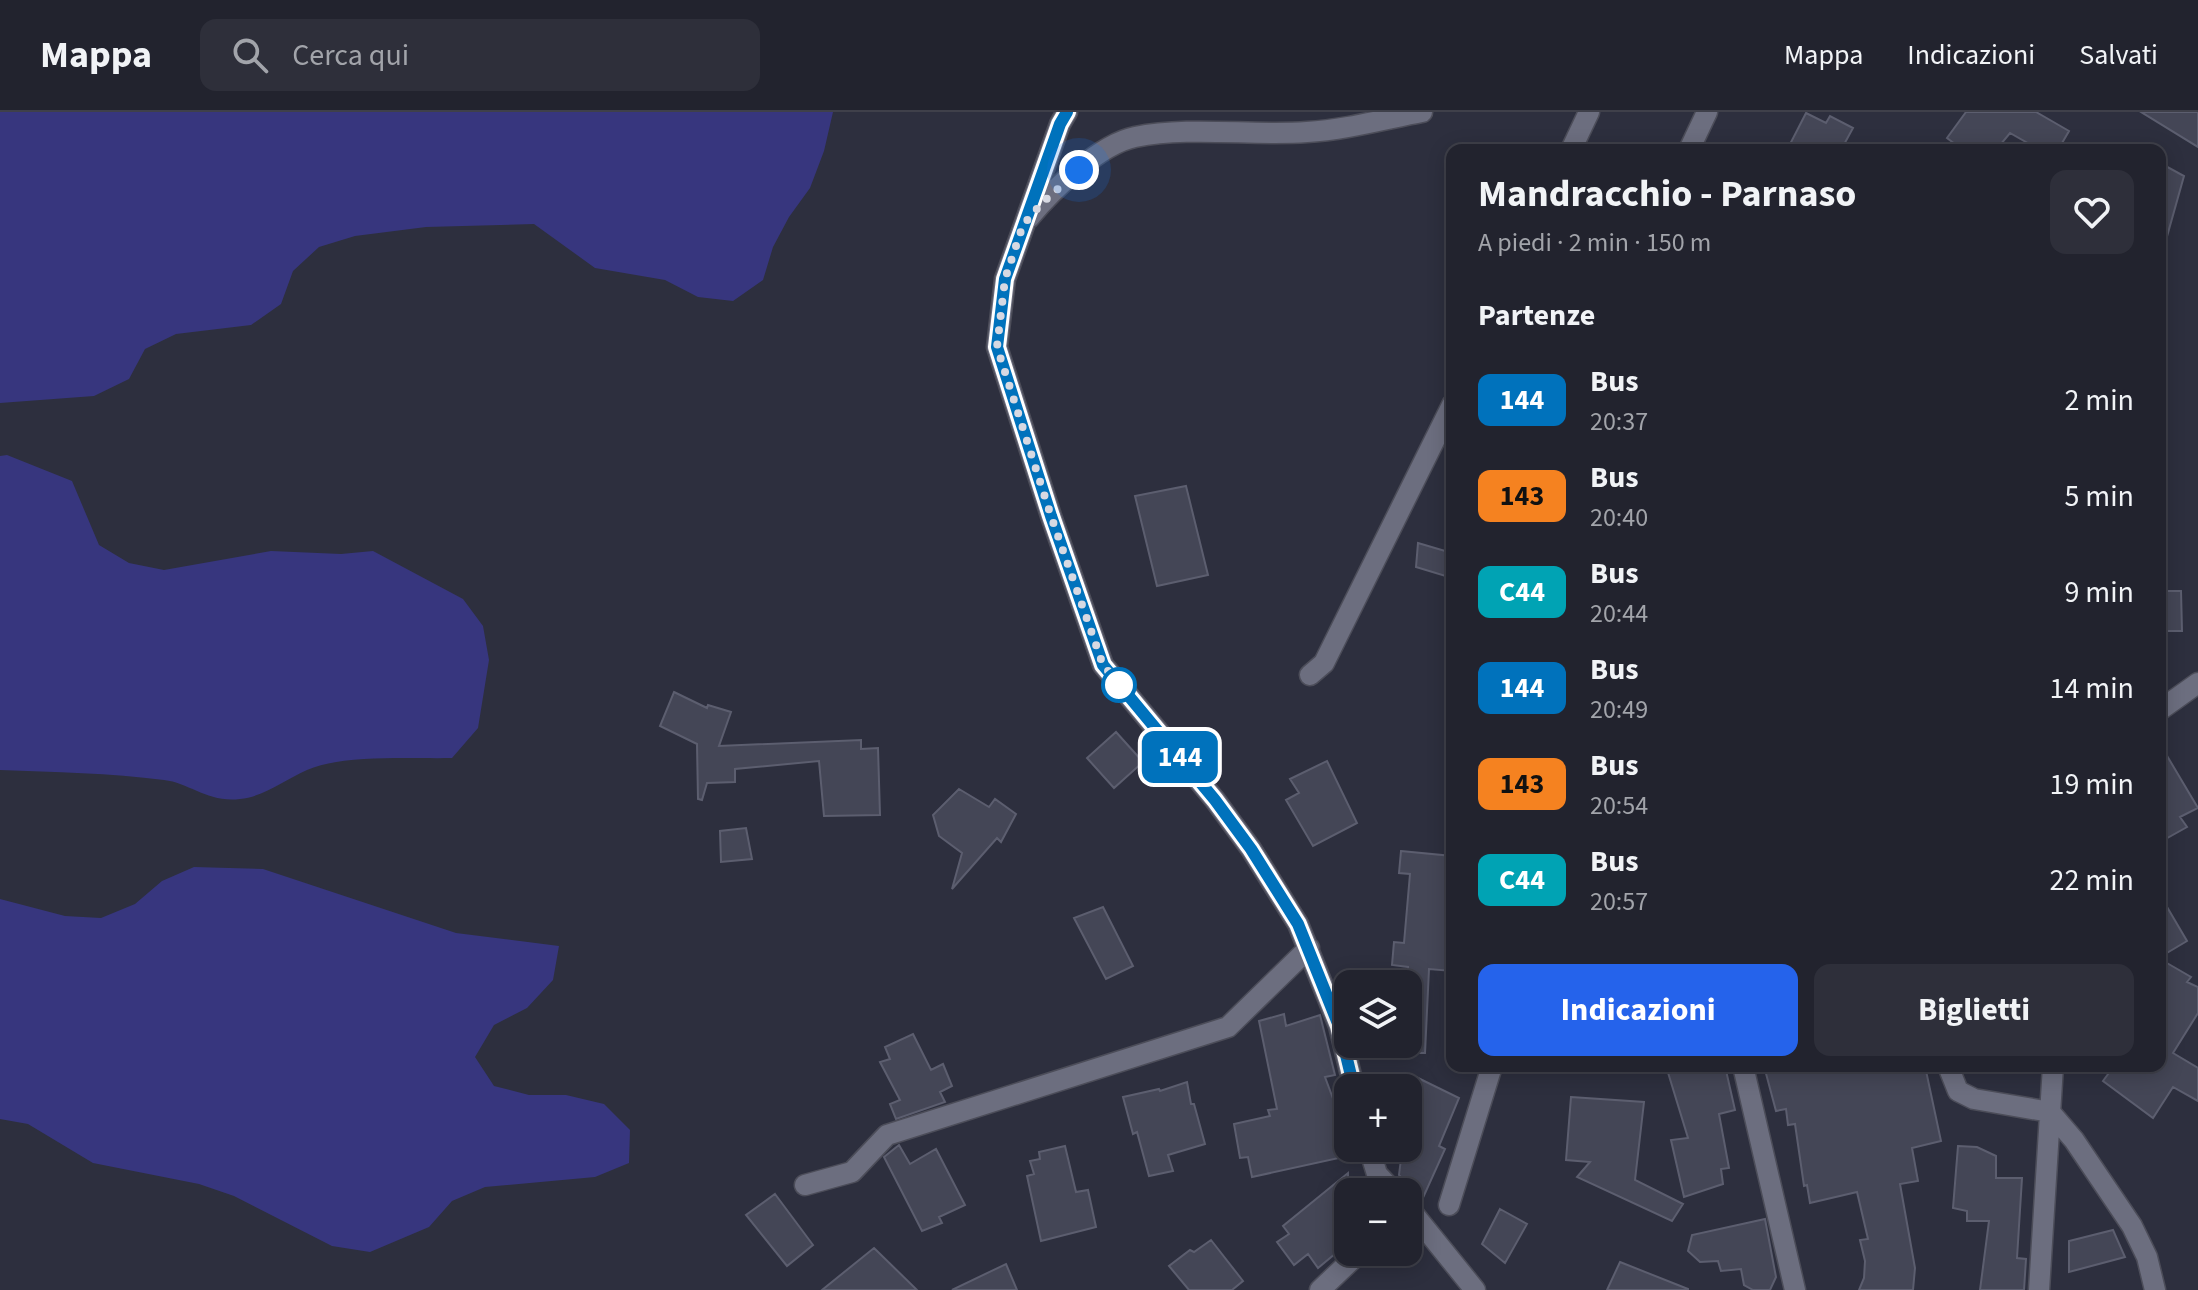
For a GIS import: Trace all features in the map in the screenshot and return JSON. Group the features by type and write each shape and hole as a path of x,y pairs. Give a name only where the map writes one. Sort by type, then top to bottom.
{"street":[{"path":"1067,112 1005,279 997,347 1103,665 1224,812 1298,924 1339,1026 1351,1074"},
{"path":"1023,225 1042,203 1098,154 1133,137 1308,132 1422,112"},
{"path":"1692,144 1707,112"},
{"path":"1573,144 1586,113"},
{"path":"1310,675 1324,663 1446,417"},
{"path":"2166,706 2198,683"},
{"path":"805,1185 852,1172 887,1135 1228,1027 1309,948"},
{"path":"1449,1205 1490,1072"},
{"path":"1744,1072 1795,1290"},
{"path":"1950,1072 1958,1091 1974,1099 2050,1112 2074,1140 2132,1226 2147,1257 2155,1290"},
{"path":"2039,1290 2053,1072"},
{"path":"1422,1224 1475,1290"},
{"path":"1320,1290 1345,1266"}],"shaded area":[{"path":"0,112 833,112 824,151 810,188 773,247 763,280 733,301 698,297 665,280 595,268 534,224 426,227 355,236 319,247 293,271 281,304 251,325 176,334 145,349 129,379 94,396 0,403"},
{"path":"7,455 72,481 99,545 129,563 164,570 271,551 341,554 373,551 463,599 483,626 489,660 478,728 452,758 378,758 322,765 267,791 240,799 209,796 164,780 0,770 0,456"},
{"path":"194,867 263,869 456,933 559,946 553,980 527,1008 494,1025 475,1057 494,1086 529,1095 566,1095 604,1104 630,1130 629,1163 595,1177 485,1187 452,1201 429,1227 370,1252 332,1246 234,1196 199,1184 93,1163 28,1124 0,1119 0,899 65,916 101,918 135,904 162,881"}],"building":[{"path":"1966,112 2036,112 2069,131 2061,144 2029,144 2010,133 2001,144 1955,144 1947,138"},
{"path":"2141,112 2198,112 2198,147"},
{"path":"1806,113 1826,123 1830,116 1853,128 1844,144 1790,144"},
{"path":"2166,166 2184,176 2166,240"},
{"path":"1186,486 1208,575 1157,586 1135,496"},
{"path":"1418,543 1446,551 1446,576 1416,567"},
{"path":"2166,591 2181,591 2182,631 2166,631"},
{"path":"674,692 707,708 708,705 731,712 719,746 861,740 861,749 878,748 880,815 824,816 819,761 735,769 735,782 707,783 702,800 698,799 697,744 660,726"},
{"path":"1116,732 1143,762 1114,788 1087,758"},
{"path":"2166,754 2198,808 2180,817 2187,827 2166,839"},
{"path":"1327,761 1357,823 1313,846 1286,800 1299,793 1290,779"},
{"path":"959,789 989,807 995,799 1016,814 1001,842 997,838 952,889 962,853 939,836 933,815"},
{"path":"746,828 752,859 721,862 720,831"},
{"path":"1401,851 1446,855 1446,970 1429,969 1425,1053 1422,1053 1422,970 1392,965 1394,942 1404,943 1410,874 1399,873"},
{"path":"2166,905 2187,941 2166,953"},
{"path":"1103,907 1133,966 1106,979 1074,918"},
{"path":"2166,962 2191,977 2187,982 2198,987 2198,1013 2173,1053 2198,1068 2198,1101 2173,1087 2153,1118 2103,1081 2110,1072 2166,1072"},
{"path":"1284,1014 1286,1026 1320,1015 1335,1074 1325,1077 1334,1101 1334,1159 1252,1177 1248,1157 1240,1158 1234,1124 1270,1116 1268,1110 1277,1109 1259,1021"},
{"path":"913,1034 931,1070 943,1064 952,1086 940,1092 945,1102 896,1119 890,1104 900,1100 880,1062 890,1059 885,1047"},
{"path":"1668,1072 1726,1072 1735,1110 1719,1114 1729,1168 1721,1169 1723,1184 1684,1197 1671,1140 1688,1138"},
{"path":"1766,1072 1926,1072 1941,1141 1912,1148 1918,1181 1900,1184 1915,1268 1913,1290 1859,1290 1864,1278 1865,1261 1860,1240 1868,1239 1857,1192 1810,1203 1807,1185 1804,1186 1795,1124 1788,1125 1786,1109 1776,1111"},
{"path":"1422,1080 1459,1098 1439,1146 1445,1149 1422,1200 1422,1178 1402,1178 1399,1175 1401,1162 1422,1162"},
{"path":"1187,1082 1205,1144 1168,1155 1173,1171 1149,1176 1123,1097 1160,1091"},
{"path":"1571,1097 1644,1102 1635,1180 1683,1204 1672,1221 1577,1177 1590,1162 1566,1160"},
{"path":"899,1145 910,1164 936,1149 965,1205 939,1217 942,1223 922,1231 884,1157"},
{"path":"1065,1146 1076,1192 1088,1190 1096,1227 1041,1241 1027,1176 1034,1174 1030,1161 1040,1159 1039,1152"},
{"path":"1958,1146 1977,1147 1996,1156 1996,1178 2022,1178 2017,1258 2026,1259 2024,1290 1980,1290 1989,1221 1967,1221 1967,1211 1953,1208"},
{"path":"1334,1184 1334,1255 1318,1268 1308,1254 1294,1265 1277,1242 1289,1234 1283,1226"},
{"path":"775,1194 813,1245 787,1266 746,1215"},
{"path":"1500,1209 1527,1224 1505,1263 1482,1244"},
{"path":"1765,1219 1776,1277 1770,1290 1753,1290 1744,1285 1741,1269 1721,1271 1718,1261 1700,1262 1688,1251 1692,1235"},
{"path":"2113,1230 2125,1257 2069,1272 2069,1241"},
{"path":"1211,1240 1243,1281 1232,1290 1189,1290 1169,1266 1190,1250 1194,1252"},
{"path":"874,1248 917,1290 822,1290"},
{"path":"1620,1262 1688,1289 1688,1290 1607,1290"},
{"path":"1006,1264 1017,1290 952,1290"}],"bus line":[{"name":"144","path":"1067,112 1033,196 1005,279 997,347 1103,665 1215,800 1251,849 1298,924 1339,1026 1351,1074"}],"route":[{"path":"1079,170 1023,225 1005,279 997,347 1103,665 1122,688 1119,685"}]}
